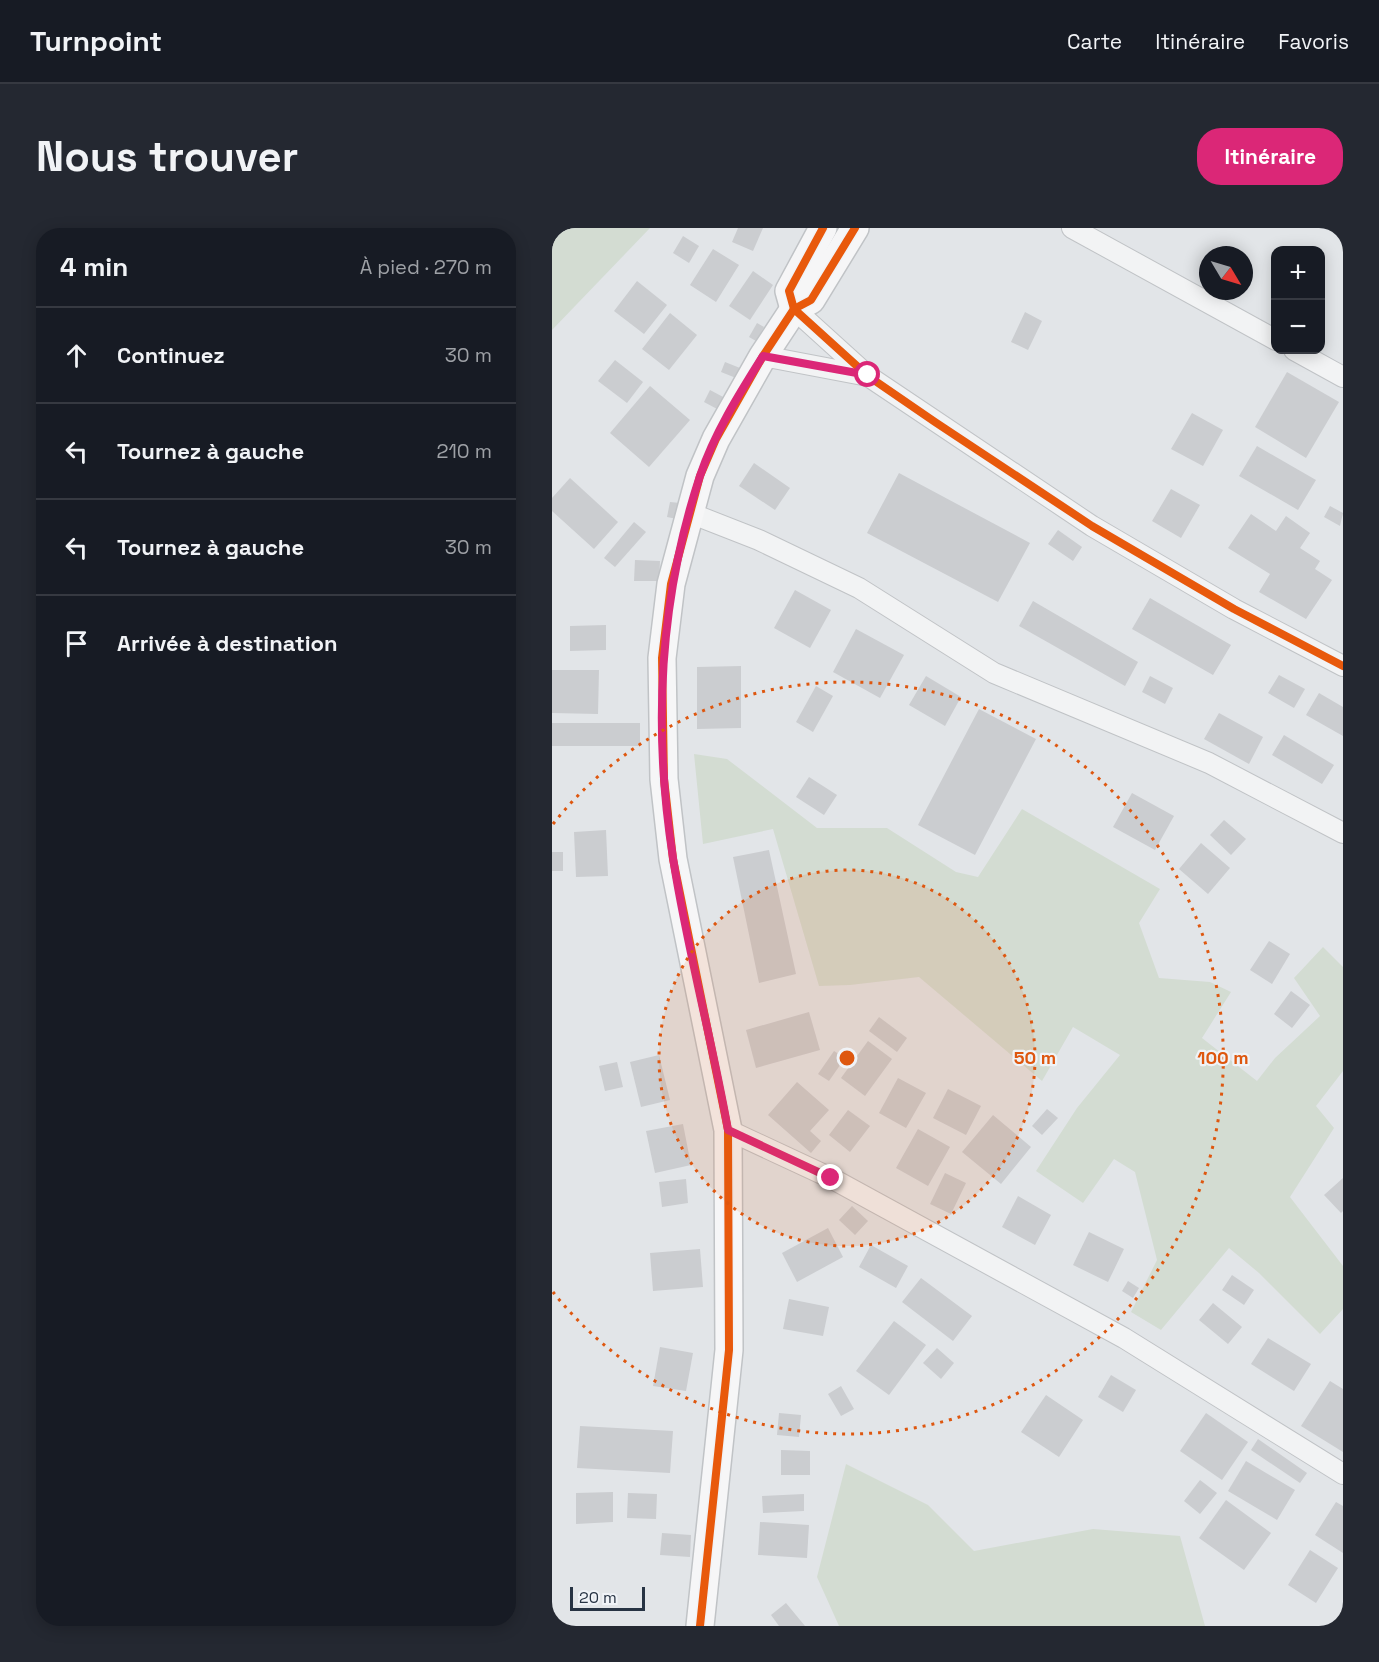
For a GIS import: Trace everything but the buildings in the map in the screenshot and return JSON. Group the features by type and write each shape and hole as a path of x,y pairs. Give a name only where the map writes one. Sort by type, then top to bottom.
{"street":[{"path":"823,228 789,291 794,309 868,375 1092,526 1234,609 1343,666"},
{"path":"700,1626 729,1350 728,1130 673,859 664,779 662,658 671,584 700,476 716,439 763,356 794,309 811,300 855,228"},
{"path":"1072,228 1271,338"},
{"path":"1302,354 1343,376"},
{"path":"763,356 868,375"},
{"path":"690,513 759,540 859,588 994,673 1209,763 1343,833"},
{"path":"728,1130 831,1178 1124,1338 1343,1474"}],"shaded area":[{"path":"552,228 650,228 552,330"},
{"path":"694,754 727,759 817,828 887,828 956,872 978,877 1022,809 1160,889 1139,923 1159,978 1210,982 1231,992 1202,1038 1257,1081 1275,1058 1320,1016 1294,978 1323,947 1343,967 1343,1071 1316,1106 1334,1128 1290,1197 1343,1266 1343,1309 1320,1334 1259,1273 1229,1248 1161,1330 1131,1312 1157,1260 1135,1172 1114,1159 1083,1203 1036,1171 1077,1108 1120,1055 1073,1027 1042,1081 919,977 819,986 773,829 703,844"},
{"path":"846,1464 928,1505 974,1551 1093,1529 1180,1536 1205,1626 839,1626 817,1577"}],"cycle path":[{"path":"823,228 789,291 794,309 868,376 1092,526 1234,609 1343,666"},
{"path":"700,1626 729,1350 728,1130 673,859 664,779 662,658 671,584 700,476 716,439 763,356 794,309 811,300 855,228"}],"route":[{"path":"831,1178 728,1130 673,859 664,779 662,658 671,584 700,476 743,387 763,356 868,375"}]}
